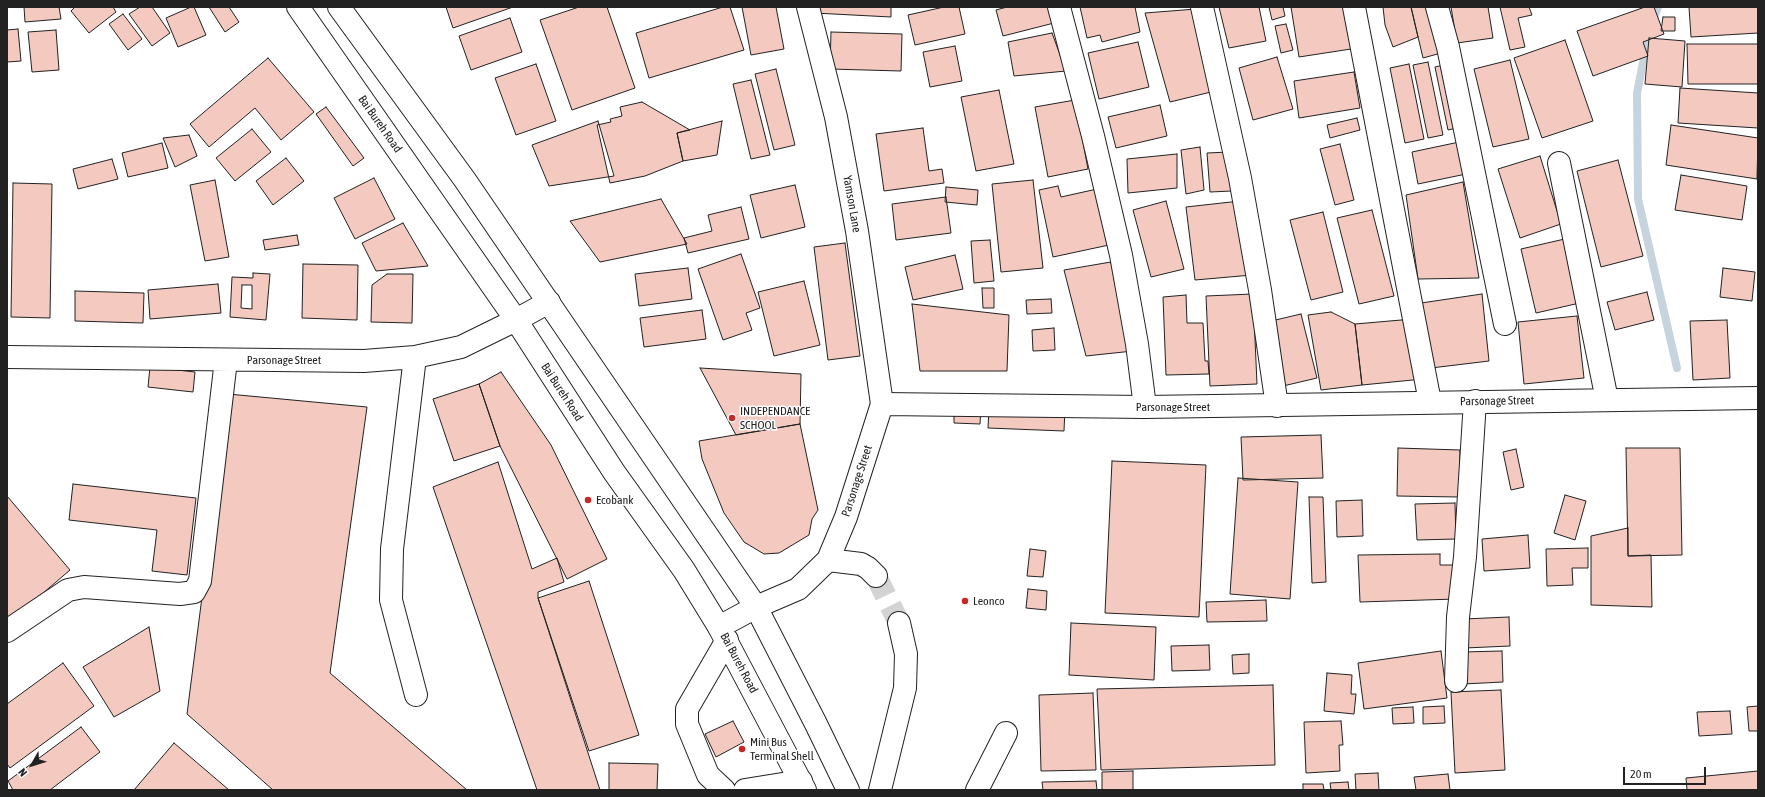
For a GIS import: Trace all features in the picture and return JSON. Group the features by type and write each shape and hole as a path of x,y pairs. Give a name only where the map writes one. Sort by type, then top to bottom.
{"main road":[{"name":"Bai Bureh Road","path":"298,7 516,320 614,472 684,570 723,634 803,785"},
{"path":"339,7 465,180 756,607 848,790"},
{"name":"Yamson Lane","path":"808,7 836,117 856,223 882,404"},
{"path":"1059,7 1093,136 1121,255 1137,344 1145,407"},
{"path":"1202,7 1240,178 1260,290 1277,406"},
{"path":"1354,7 1430,402"},
{"path":"1437,7 1448,47 1505,324"},
{"path":"1559,163 1607,400"},
{"name":"Parsonage Street","path":"7,356 364,361 415,357 461,346 516,320 549,302"},
{"path":"415,357 392,550 392,600 416,695"},
{"path":"7,630 68,590 84,587 180,594 194,592 200,581 226,360"},
{"name":"Parsonage Street","path":"723,634 756,607 798,589 828,560 846,517 882,404 1145,407 1758,398"},
{"path":"1456,681 1458,617 1465,557 1475,401"},
{"path":"828,560 861,564 868,568 876,576"},
{"path":"880,790 905,688 906,654 899,623"},
{"path":"723,634 687,709 688,724 708,775 724,790"},
{"path":"978,790 1006,733"},
{"path":"745,790 803,785"}],"building":[{"path":"24,7 59,7 61,19 25,22"},
{"path":"75,7 113,7 116,12 89,33 71,11"},
{"path":"140,7 152,7 170,33 152,46 129,14"},
{"path":"194,7 206,35 178,47 166,18"},
{"path":"209,7 229,7 239,22 225,32"},
{"path":"446,7 513,7 453,28"},
{"path":"579,7 607,7 635,88 572,110 540,20"},
{"path":"723,7 730,7 744,50 649,78 636,33"},
{"path":"742,7 776,7 784,49 751,55"},
{"path":"814,7 891,7 891,17 814,13"},
{"path":"944,7 959,7 965,34 915,45 908,15"},
{"path":"1007,7 1050,7 1054,23 1003,36 996,10"},
{"path":"1080,7 1135,7 1140,32 1102,42 1100,35 1087,38"},
{"path":"1219,7 1259,7 1266,41 1229,48"},
{"path":"1269,7 1283,7 1285,16 1272,20"},
{"path":"1291,7 1344,7 1351,49 1299,57"},
{"path":"1383,7 1411,7 1418,37 1393,47 1385,25"},
{"path":"1411,7 1430,7 1441,53 1423,58"},
{"path":"1451,7 1488,7 1493,38 1457,43"},
{"path":"1500,7 1529,7 1532,15 1518,18 1525,47 1510,50"},
{"path":"1645,7 1654,7 1664,34 1643,42 1648,56 1593,76 1577,31"},
{"path":"1689,7 1758,7 1758,33 1691,37"},
{"path":"1196,9 1215,91 1170,102 1145,13"},
{"path":"123,14 142,39 128,50 109,24"},
{"path":"1663,17 1675,17 1675,31 1661,31"},
{"path":"510,18 522,52 471,70 459,36"},
{"path":"1286,24 1293,50 1281,53 1275,26"},
{"path":"18,29 21,61 7,62 7,30"},
{"path":"56,30 59,70 32,72 28,32"},
{"path":"831,32 902,34 901,71 830,69"},
{"path":"1052,33 1066,71 1014,76 1008,42"},
{"path":"1649,38 1685,41 1682,87 1645,84"},
{"path":"1565,40 1593,121 1542,138 1514,58"},
{"path":"1138,42 1149,87 1099,99 1088,53"},
{"path":"1687,44 1758,44 1758,84 1688,84"},
{"path":"955,46 962,81 930,87 923,52"},
{"path":"1277,57 1293,109 1253,120 1239,68"},
{"path":"268,58 314,112 281,140 255,108 209,147 190,124"},
{"path":"1510,60 1529,139 1493,147 1474,69"},
{"path":"1428,62 1443,135 1428,138 1413,65"},
{"path":"536,64 556,121 516,135 495,78"},
{"path":"1409,64 1424,139 1405,143 1390,68"},
{"path":"1448,64 1461,127 1448,130 1435,67"},
{"path":"776,69 795,145 774,150 755,74"},
{"path":"1354,72 1360,108 1299,118 1294,81"},
{"path":"751,80 770,155 751,159 733,84"},
{"path":"1680,88 1758,93 1758,128 1678,123"},
{"path":"999,90 1014,164 976,171 961,97"},
{"path":"1075,100 1088,169 1048,177 1035,107"},
{"path":"642,102 690,130 677,133 683,161 645,176 610,183 597,125 611,122 610,119 622,116 620,107"},
{"path":"1160,105 1167,136 1116,148 1108,117"},
{"path":"326,107 364,158 353,166 316,114"},
{"path":"1357,118 1360,130 1330,138 1327,125"},
{"path":"598,121 614,176 549,186 532,145"},
{"path":"722,121 717,155 683,161 677,133"},
{"path":"1671,125 1758,138 1757,179 1666,165"},
{"path":"923,128 929,171 942,169 944,183 884,191 876,134"},
{"path":"252,129 271,152 235,181 216,158"},
{"path":"189,135 197,156 175,167 163,138"},
{"path":"1464,141 1471,173 1418,184 1412,152"},
{"path":"162,143 168,168 128,177 122,153"},
{"path":"1340,144 1354,200 1335,205 1320,149"},
{"path":"1200,147 1204,190 1186,194 1181,150"},
{"path":"1229,152 1232,191 1210,192 1207,153"},
{"path":"1177,154 1177,188 1128,193 1127,159"},
{"path":"1540,156 1561,224 1520,238 1498,169"},
{"path":"286,158 304,181 273,205 256,181"},
{"path":"112,159 118,179 78,189 73,169"},
{"path":"1618,160 1643,256 1601,267 1577,171"},
{"path":"1681,175 1747,186 1742,220 1675,210"},
{"path":"374,178 395,219 355,239 334,198"},
{"path":"215,180 229,257 205,261 190,185"},
{"path":"1033,180 1043,268 1001,272 992,184"},
{"path":"1463,182 1479,278 1418,279 1406,195"},
{"path":"13,183 52,184 50,318 11,317"},
{"path":"795,185 805,227 761,238 750,195"},
{"path":"1058,186 1061,197 1097,189 1109,245 1053,257 1039,190"},
{"path":"946,187 978,190 977,205 945,202"},
{"path":"946,197 951,233 896,240 892,204"},
{"path":"661,199 687,244 600,262 570,221"},
{"path":"1166,201 1184,269 1151,277 1133,210"},
{"path":"1240,201 1252,275 1195,280 1186,207"},
{"path":"741,207 749,239 688,253 684,238 712,231 708,215"},
{"path":"1372,210 1394,296 1359,304 1337,218"},
{"path":"1323,212 1343,292 1311,300 1290,220"},
{"path":"403,223 428,266 376,271 362,243"},
{"path":"297,235 299,245 265,250 263,240"},
{"path":"1569,238 1584,302 1536,313 1521,249"},
{"path":"990,240 994,281 974,283 971,241"},
{"path":"845,243 860,356 828,360 814,247"},
{"path":"741,254 760,308 746,313 752,330 723,340 698,269"},
{"path":"955,255 963,289 913,300 905,267"},
{"path":"1111,262 1118,300 1127,315 1133,351 1086,356 1064,270"},
{"path":"303,264 358,265 357,320 302,318"},
{"path":"688,268 692,299 639,306 635,274"},
{"path":"1723,268 1755,272 1752,301 1720,297"},
{"path":"253,273 270,274 266,320 230,317 232,277 253,278","holes":["242,285 252,285 252,309 241,308"]},
{"path":"387,274 413,274 412,323 371,322 372,285"},
{"path":"804,281 820,345 774,356 758,292"},
{"path":"218,284 221,313 150,319 148,290"},
{"path":"982,288 994,288 994,308 983,308"},
{"path":"75,291 144,293 143,323 75,321"},
{"path":"1647,292 1654,320 1615,330 1607,302"},
{"path":"1253,294 1257,384 1210,386 1206,296"},
{"path":"1482,294 1489,361 1431,368 1421,303"},
{"path":"1186,295 1187,323 1203,323 1205,361 1208,361 1209,374 1166,375 1163,297"},
{"path":"1051,299 1052,313 1027,314 1026,300"},
{"path":"912,304 1009,315 1007,371 920,371"},
{"path":"702,310 706,339 644,347 640,318"},
{"path":"1331,312 1355,324 1362,385 1321,390 1308,315"},
{"path":"1301,314 1317,378 1283,386 1267,322"},
{"path":"1577,316 1584,378 1524,384 1518,322"},
{"path":"1413,319 1423,379 1362,385 1355,324"},
{"path":"1727,320 1730,378 1693,380 1690,321"},
{"path":"1054,328 1055,350 1033,351 1032,330"},
{"path":"150,367 195,372 193,392 148,387"},
{"path":"700,368 801,374 800,424 736,435"},
{"path":"501,372 551,445 607,559 567,579 500,446 479,384"},
{"path":"479,384 500,446 454,461 433,399"},
{"path":"228,394 367,407 330,673 467,790 273,790 187,714"},
{"path":"954,407 981,407 980,424 954,423"},
{"path":"989,408 1065,408 1064,431 988,428"},
{"path":"800,424 818,510 812,519 809,535 779,553 764,554 744,542 724,513 702,459 699,441"},
{"path":"1321,435 1323,478 1243,480 1241,437"},
{"path":"1398,448 1460,450 1459,497 1397,496"},
{"path":"1626,448 1680,448 1682,555 1628,556"},
{"path":"1516,449 1524,487 1511,490 1503,452"},
{"path":"1112,461 1206,465 1199,617 1105,613"},
{"path":"498,462 532,569 557,558 564,582 538,592 538,598 600,790 537,790 433,487"},
{"path":"1238,478 1298,482 1290,599 1230,594"},
{"path":"73,484 196,498 187,575 152,571 157,530 69,520"},
{"path":"1565,495 1586,501 1575,540 1554,533"},
{"path":"7,496 70,570 7,624"},
{"path":"1309,497 1323,497 1326,582 1312,583"},
{"path":"1362,500 1363,536 1337,537 1336,501"},
{"path":"1455,503 1456,539 1417,540 1415,504"},
{"path":"1628,528 1628,556 1651,555 1652,607 1591,605 1591,536"},
{"path":"1528,535 1530,568 1484,571 1482,539"},
{"path":"1588,548 1588,568 1572,568 1573,585 1547,586 1546,549"},
{"path":"1030,549 1046,551 1043,577 1027,576"},
{"path":"1440,554 1440,565 1455,565 1456,599 1360,602 1358,555"},
{"path":"589,581 639,735 589,751 538,598"},
{"path":"1028,589 1047,591 1046,610 1026,608"},
{"path":"1266,600 1267,621 1207,622 1206,602"},
{"path":"1509,617 1510,646 1465,648 1464,619"},
{"path":"1071,623 1156,627 1154,680 1069,675"},
{"path":"149,627 160,691 114,717 83,667"},
{"path":"1209,645 1210,670 1172,671 1171,646"},
{"path":"1441,651 1447,698 1364,709 1358,663"},
{"path":"1502,651 1503,682 1463,684 1462,652"},
{"path":"1249,654 1249,673 1233,674 1232,655"},
{"path":"63,663 94,706 10,768 7,764 7,704"},
{"path":"1327,673 1352,675 1351,694 1356,694 1354,714 1324,711"},
{"path":"1273,685 1275,765 1101,770 1097,689"},
{"path":"1501,690 1505,770 1455,773 1451,692"},
{"path":"1093,693 1096,770 1041,771 1039,695"},
{"path":"1444,706 1445,723 1423,724 1423,707"},
{"path":"1758,706 1758,731 1749,731 1747,707"},
{"path":"1413,707 1414,723 1393,724 1392,708"},
{"path":"1730,711 1732,734 1699,736 1697,712"},
{"path":"733,721 744,742 716,757 705,734"},
{"path":"1341,721 1343,745 1339,745 1340,771 1306,773 1304,722"},
{"path":"81,727 100,752 50,790 13,790 8,781"},
{"path":"174,743 229,790 134,790"},
{"path":"609,763 658,764 657,790 609,790"},
{"path":"1133,771 1133,790 1102,790 1102,772"},
{"path":"1758,771 1758,790 1687,790 1686,778"},
{"path":"1378,773 1379,790 1356,790 1355,774"},
{"path":"1448,774 1450,790 1416,790 1414,777"},
{"path":"1096,781 1097,790 1043,790 1042,782"},
{"path":"1348,782 1349,790 1331,790 1330,783"},
{"path":"1303,784 1323,784 1324,790 1303,790"}],"waterway":[{"path":"1658,7 1649,32 1637,93 1638,199 1677,368"}],"tunnel":[{"path":"876,576 899,623"}],"place":[{"name":"INDEPENDANCE SCHOOL","path":"732,418"},
{"name":"Ecobank","path":"588,500"},
{"name":"Leonco","path":"965,601"},
{"name":"Mini Bus Terminal Shell","path":"742,749"}]}
